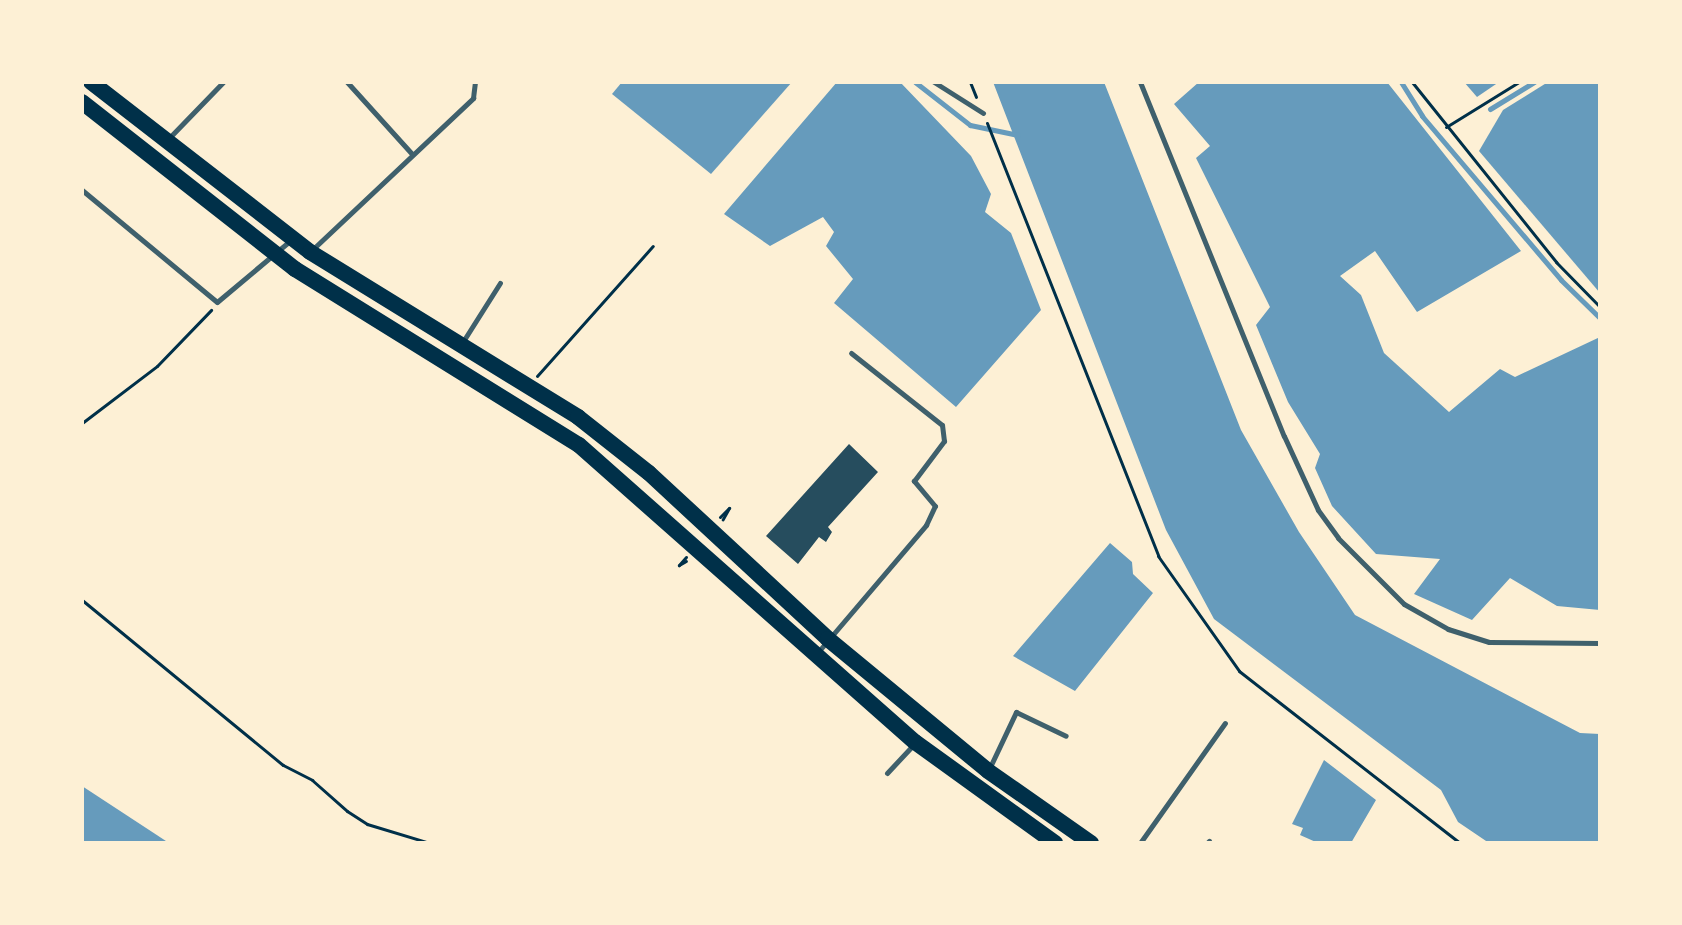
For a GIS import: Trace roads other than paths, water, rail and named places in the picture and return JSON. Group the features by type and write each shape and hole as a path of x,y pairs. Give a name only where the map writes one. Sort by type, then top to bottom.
{"main road":[{"path":"91,82 310,252 529,385 649,473 828,639 988,771 1091,843"},
{"path":"82,102 295,269 579,445 915,742 1055,843"},
{"path":"726,572 741,558"},
{"path":"764,608 777,591"}],"lane":[{"path":"165,141 223,82"},
{"path":"347,82 412,154"},
{"path":"295,269 473,98 475,82"},
{"path":"934,82 983,113"},
{"path":"1140,82 1284,436 1318,510 1338,538 1404,604 1448,629 1489,642 1600,643"},
{"path":"82,190 217,302 277,256 292,239"},
{"path":"461,346 500,283"},
{"path":"816,655 926,525 935,506 914,481 944,441 942,425 851,353"},
{"path":"988,771 1016,712 1066,736"},
{"path":"1140,843 1225,723"},
{"path":"887,773 915,742"}],"water":[{"path":"622,82 792,82 711,174 612,94"},
{"path":"837,82 900,82 971,156 991,194 985,212 1011,233 1041,310 956,407 834,303 853,279 826,246 834,232 823,217 770,246 724,214"},
{"path":"993,82 1104,82 1241,430 1299,532 1355,615 1580,733 1600,734 1600,843 1489,843 1458,822 1441,790 1214,619 1166,530"},
{"path":"1199,82 1387,82 1521,251 1417,312 1375,251 1340,276 1361,295 1384,353 1449,412 1500,369 1515,377 1600,337 1600,610 1557,606 1510,578 1472,620 1414,594 1440,559 1376,554 1332,506 1315,468 1320,454 1288,402 1256,325 1270,307 1196,158 1210,146 1174,104"},
{"path":"1464,82 1499,82 1477,97"},
{"path":"1548,82 1600,82 1600,293 1479,151 1503,110"},
{"path":"1110,543 1132,562 1133,574 1153,593 1075,691 1013,656"},
{"path":"1324,760 1376,800 1351,843 1318,843 1300,835 1303,828 1292,824"},
{"path":"82,786 169,843 82,843"}],"waterway":[{"path":"915,82 970,125 1018,135"},
{"path":"1401,82 1422,116 1561,280 1600,318"},
{"path":"1490,109 1534,82"}]}
